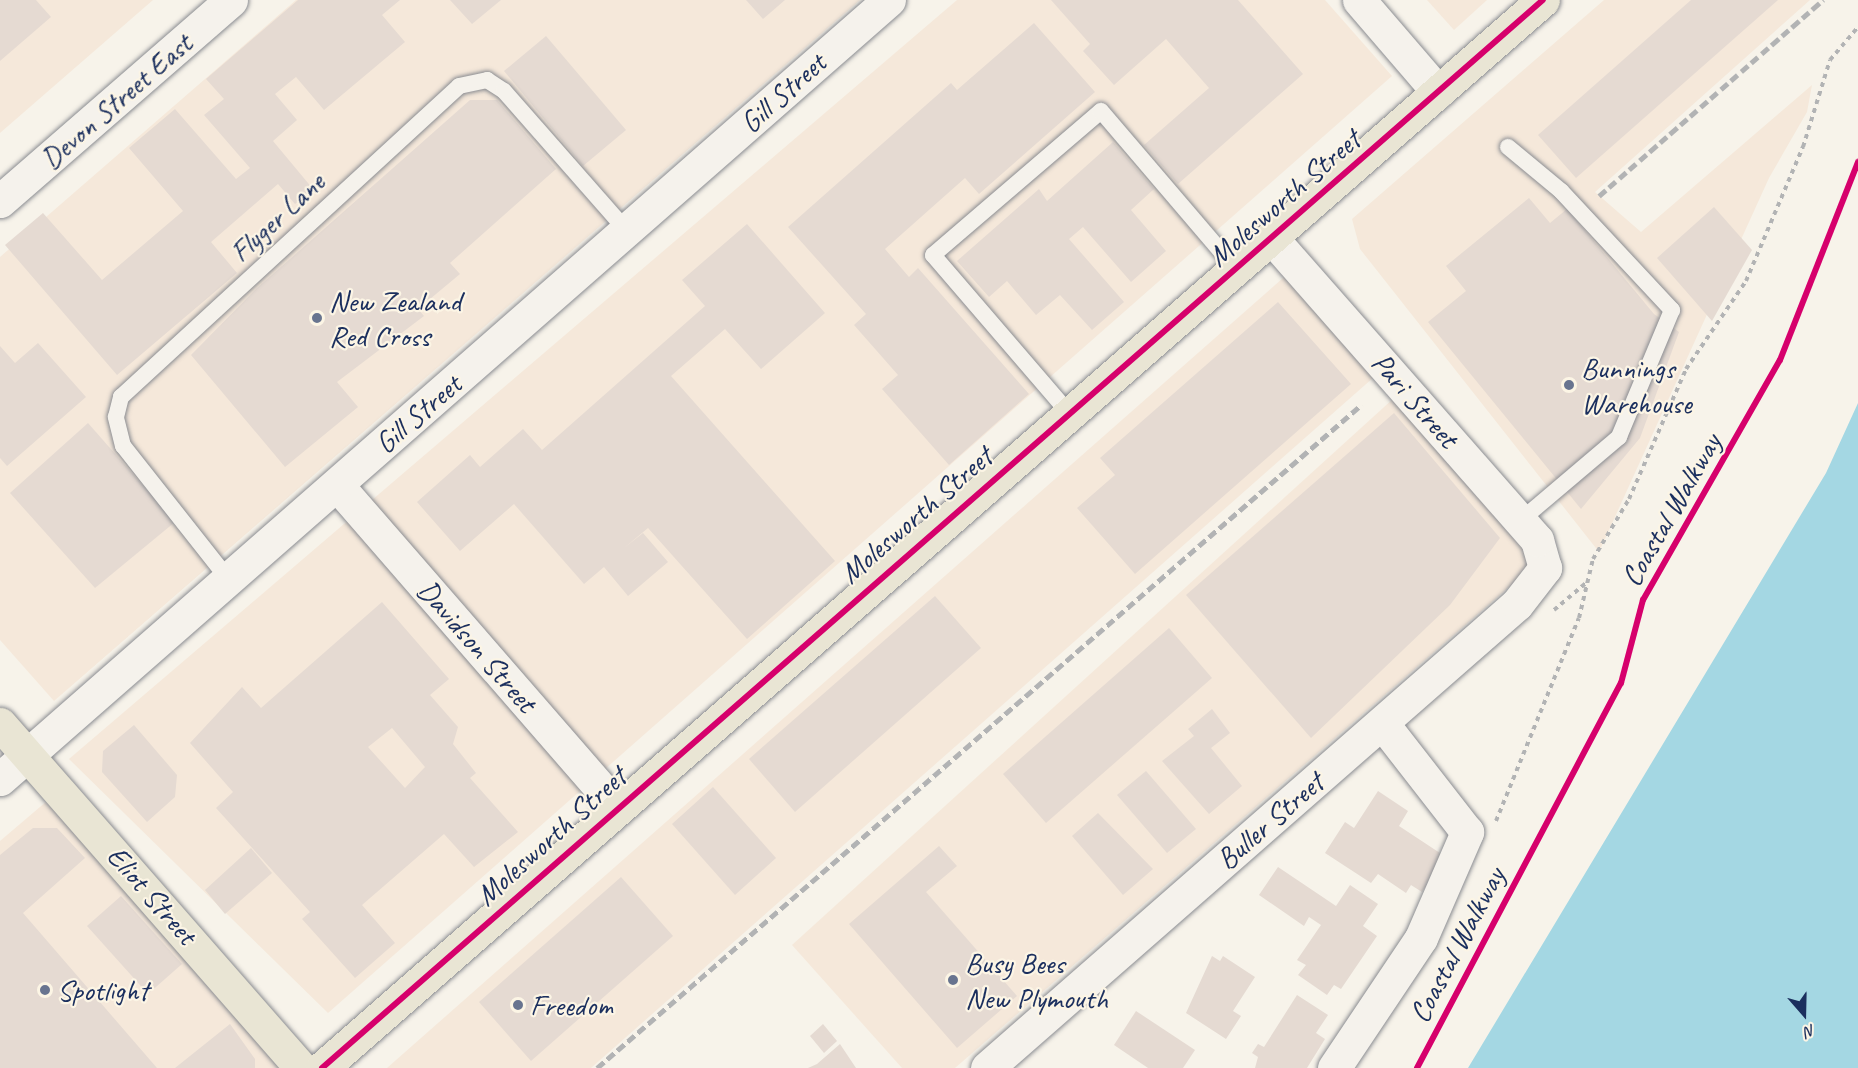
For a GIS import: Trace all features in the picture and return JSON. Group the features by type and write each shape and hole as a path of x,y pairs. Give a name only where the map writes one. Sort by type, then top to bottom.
{"highway":[{"name":"Molesworth Street","path":"322,1068 1068,412 1273,240 1543,0"},
{"name":"Eliot Street","path":"0,724 301,1068"}],"street":[{"name":"Devon Street East","path":"0,201 231,0"},
{"name":"Gill Street","path":"0,779 889,0"},
{"path":"1359,0 1438,92"},
{"name":"Pari Street","path":"1273,240 1537,540 1545,568"},
{"name":"Davidson Street","path":"337,485 617,807"},
{"name":"Buller Street","path":"987,1068 1517,604 1545,568"},
{"path":"1334,1068 1421,938 1467,832 1382,723"}],"lane":[{"name":"Flyger Lane","path":"229,580 123,447 116,417 121,397 459,86 487,80 504,91 627,231"},
{"path":"1068,412 933,255 1101,111 1237,270"},
{"path":"1508,147 1562,191 1672,310 1619,437 1520,520"}],"path":[{"path":"1467,832 1487,836 1498,817 1579,618 1593,559 1629,499 1686,369 1746,281 1803,147 1830,60 1858,27"}],"shaded area":[{"path":"0,0 153,0 0,133"},
{"path":"296,0 860,0 54,701 0,640 0,257"},
{"path":"957,0 1325,0 1392,76 328,1013 69,759"},
{"path":"1427,0 1487,0 1454,30"},
{"path":"1604,0 1810,0 1595,192 1641,232 1812,85 1807,112 1769,178 1599,552 1360,249 1352,219"},
{"path":"1292,270 1382,370 591,1068 387,1068"},
{"path":"1405,388 1524,530 1532,567 955,1068 902,1068 792,945"},
{"path":"47,801 281,1068 0,1068 0,841"}],"water":[{"path":"1858,403 1858,1068 1468,1068 1826,473"}],"building":[{"path":"0,0 36,0 51,17 0,61"},
{"path":"298,0 400,0 382,15 405,42 324,110 296,77 275,94 297,120 273,141 313,189 295,204 278,184 211,242 237,273 117,375 5,245 43,213 102,280 183,211 129,148 175,109 236,179 250,168 204,115 224,99 206,79"},
{"path":"450,0 501,0 472,24"},
{"path":"746,0 785,0 763,19"},
{"path":"1051,0 1238,0 1303,74 1178,184 1144,145 1209,88 1166,39 1114,85 1083,51 1090,44"},
{"path":"1691,0 1778,0 1576,178 1538,135"},
{"path":"1034,23 1095,92 979,194 965,178 885,249 909,277 918,268 1029,394 949,465 882,389 898,375 854,325 866,314 788,227 951,83 957,90"},
{"path":"546,36 626,130 583,166 504,71"},
{"path":"470,100 497,100 556,169 450,263 460,274 418,309 424,316 337,382 358,407 285,467 191,355 256,289"},
{"path":"1113,142 1154,189 1131,210 1166,251 1131,282 1083,227 1069,239 1124,302 1092,330 1060,295 1036,315 1007,281 989,297 957,261 1039,189 1047,201"},
{"name":"Bunnings Warehouse","path":"1529,198 1550,223 1567,209 1654,314 1679,332 1640,438 1581,509 1428,322 1466,291 1446,266"},
{"path":"1714,207 1752,250 1712,321 1657,258"},
{"path":"747,224 825,313 761,369 725,329 671,376 835,561 747,639 648,528 624,548 643,533 668,562 628,596 604,567 584,584 514,504 460,551 417,502 470,455 480,467 523,429 542,450 705,306 682,280"},
{"path":"1278,302 1351,384 1135,574 1077,508 1115,475 1100,458"},
{"path":"38,343 86,397 7,466 0,458 0,346 15,363"},
{"path":"1394,413 1500,538 1450,605 1311,738 1186,595"},
{"path":"88,423 175,522 95,588 10,493"},
{"path":"935,596 981,648 795,812 749,759"},
{"path":"382,602 449,679 430,695 458,727 453,744 476,773 470,778 518,832 474,867 444,834 362,905 395,943 355,978 302,919 310,912 216,808 233,792 190,743 242,687 261,708","holes":["392,728 425,767 405,788 368,747"]},
{"path":"1169,628 1212,678 1046,823 1003,774"},
{"path":"1212,709 1230,733 1211,748 1242,786 1209,814 1162,761 1194,736 1188,729"},
{"path":"134,725 177,775 175,797 147,822 102,772 103,751"},
{"path":"1146,771 1196,829 1167,853 1117,795"},
{"path":"713,787 776,858 735,895 672,824"},
{"path":"1378,791 1408,811 1399,826 1446,857 1422,892 1411,885 1406,893 1378,874 1371,883 1325,853 1345,822 1354,828"},
{"path":"1098,813 1153,869 1123,895 1072,836"},
{"name":"Spotlight","path":"33,828 57,828 85,858 23,913 157,1068 0,1068 0,855"},
{"path":"939,846 957,866 926,892 1017,996 957,1048 849,924"},
{"path":"251,848 272,873 225,914 205,890"},
{"path":"1278,867 1336,906 1350,885 1378,904 1363,926 1377,936 1341,989 1334,985 1327,995 1298,975 1306,965 1297,960 1321,925 1309,917 1304,926 1259,895"},
{"path":"621,877 673,936 531,1061 479,1002"},
{"path":"121,896 182,964 148,994 87,926"},
{"path":"1212,956 1220,961 1223,956 1255,977 1233,1011 1241,1016 1226,1039 1186,1013"},
{"path":"1297,995 1328,1015 1316,1033 1325,1039 1307,1068 1255,1068 1258,1057 1252,1053 1258,1044 1264,1047"},
{"path":"1136,1011 1195,1050 1183,1068 1148,1068 1114,1045"},
{"name":"Spotlight","path":"230,1024 255,1059 255,1068 175,1068"},
{"path":"823,1024 837,1041 824,1053 810,1036"},
{"path":"840,1044 856,1068 808,1068 817,1064"}],"railway":[{"path":"1599,196 1823,0"},
{"path":"597,1068 1361,405"}],"cycle path":[{"path":"322,1068 1543,0"},
{"name":"Coastal Walkway","path":"1417,1068 1621,683 1643,600 1780,360 1858,162"}],"place":[{"name":"New Zealand Red Cross","path":"317,318"},
{"name":"Bunnings Warehouse","path":"1569,385"},
{"name":"Busy Bees New Plymouth","path":"953,980"},
{"name":"Spotlight","path":"45,990"},
{"name":"Freedom","path":"518,1005"}]}
